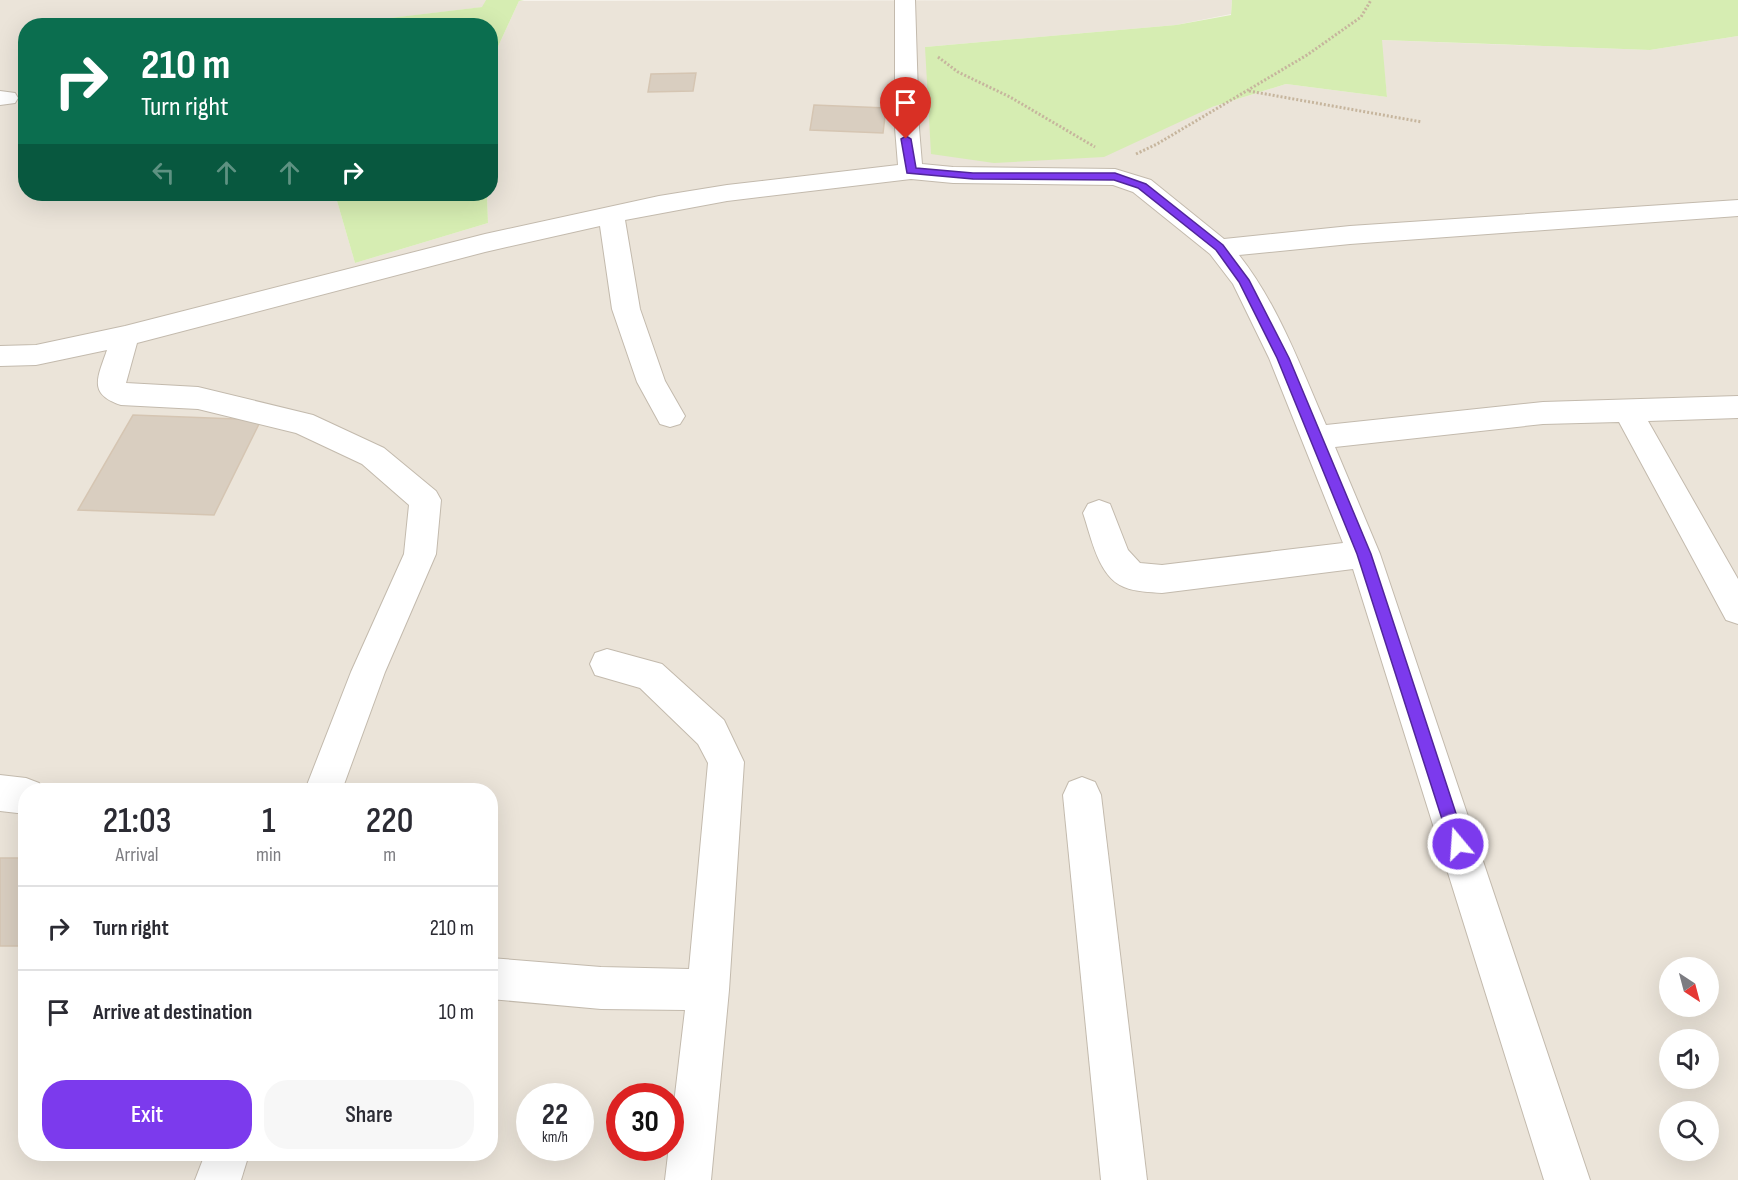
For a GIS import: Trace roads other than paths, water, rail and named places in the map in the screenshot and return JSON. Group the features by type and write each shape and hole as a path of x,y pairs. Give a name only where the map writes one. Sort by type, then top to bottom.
{"street":[{"path":"905,0 906,139 911,171"},
{"path":"0,356 36,355 125,336 485,243 611,214 728,193 911,171 952,175 1115,177 1142,186 1219,248 1244,280 1283,358 1364,554 1567,1180"},
{"path":"1219,248 1350,235 1738,208"},
{"path":"611,214 626,309 651,382 670,416"},
{"path":"125,336 112,378 112,389 121,394 198,398 303,423 373,456 425,500 420,554 368,672 327,783"},
{"path":"1316,438 1543,413 1738,407"},
{"path":"1628,411 1738,610"},
{"path":"1099,513 1115,558 1132,576 1162,579 1364,554"},
{"path":"607,664 650,675 711,732 726,762 708,990 688,1180"},
{"path":"0,793 18,795"},
{"path":"1082,795 1124,1180"},
{"path":"498,979 601,988 708,990"},
{"path":"218,1180 225,1161"}]}
